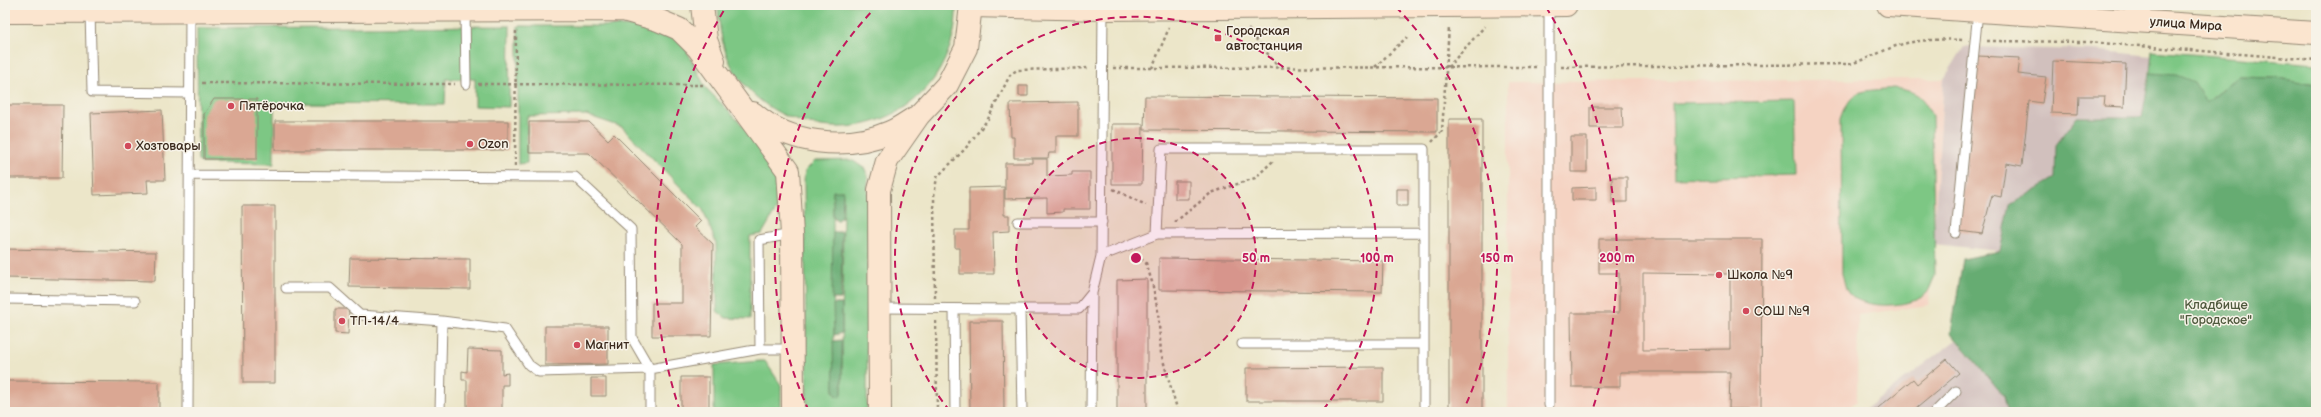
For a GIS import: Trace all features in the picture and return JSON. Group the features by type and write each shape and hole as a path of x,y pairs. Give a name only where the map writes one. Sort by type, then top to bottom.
{"main road":[{"path":"702,5 706,40 718,73"},
{"path":"880,412 879,190 887,161 919,115 947,85 954,73 966,48 972,5 1102,9 1210,7 1447,13 1566,5"},
{"name":"улица Мира","path":"1888,5 1942,7 1978,11 2102,15 2145,13 2316,33"},
{"path":"5,12 92,8 190,11 308,8 465,10 630,8 679,29 698,48 718,73 788,171 792,234 793,412"},
{"path":"735,97 760,120 790,135 823,143 857,142 890,132 919,115"}],"lane":[{"path":"1549,5 1549,405"},
{"path":"92,8 92,92 189,92"},
{"path":"1091,412 1092,293 1101,256 1102,222 1102,9"},
{"path":"465,10 466,84"},
{"path":"188,412 190,11"},
{"path":"1956,233 1978,11"},
{"path":"1158,234 1161,149 1424,149 1424,406"},
{"path":"189,175 575,177 631,229 632,338 650,369 650,412"},
{"path":"1018,222 1102,222"},
{"path":"1101,256 1158,234 1424,233"},
{"path":"760,349 759,240 792,234"},
{"path":"286,288 330,288 360,315 442,321 505,329 529,365 539,372 650,369 760,349 792,349"},
{"path":"880,308 1079,309 1092,293"},
{"path":"5,299 136,301"},
{"path":"954,309 955,412"},
{"path":"1020,309 1022,412"},
{"path":"440,412 442,321"},
{"path":"1242,344 1424,344"},
{"path":"1935,412 1956,391"}],"path":[{"path":"515,176 516,10"},
{"path":"1424,149 1442,131 1443,98 1448,67 1447,13"},
{"path":"1448,67 1485,26"},
{"path":"1152,68 1169,28"},
{"path":"1248,29 1280,68"},
{"path":"1374,68 1407,37"},
{"path":"937,412 934,196 937,177 965,148 988,119 1010,75 1017,70 1102,68 1374,68 1850,64 1867,60 1894,47 1916,42 1946,39 1975,41 2088,42 2316,60"},
{"path":"1158,234 1211,193 1255,178 1284,149"},
{"path":"1102,184 1158,212"},
{"path":"1125,247 1146,262 1158,311 1161,353 1178,412"}],"shaded area":[{"path":"1964,47 2093,50 2152,56 2142,117 2077,117 2056,145 2055,178 2010,205 2000,251 1933,244 1944,79"},
{"name":"Школа №9","path":"1944,79 1929,305 1858,315 1857,401 1843,412 1508,412 1508,82"},
{"path":"1956,340 2004,396 2008,412 1862,412"}],"green space":[{"path":"718,5 956,5 956,14 954,30 947,54 940,69 921,94 896,112 869,123 839,127 809,124 781,114 756,96 735,72 727,56 720,31"},
{"path":"510,26 509,107 475,106 475,79 446,79 445,104 274,103 274,164 201,163 198,160 197,28"},
{"path":"518,26 650,26 679,35 705,87 771,154 780,203 762,234 750,236 750,319 726,318 717,311 716,243 703,210 622,127 586,115 527,116 527,163 518,164"},
{"path":"2152,51 2316,64 2316,84 2276,78 2238,77 2206,102 2150,73"},
{"name":"Кладбище \"Городское\"","path":"2150,73 2176,75 2194,82 2206,102 2238,77 2276,78 2316,84 2316,412 2008,412 2004,396 1951,333 1963,259 2000,251 2010,205 2055,178 2056,145 2077,117 2142,117"},
{"path":"1894,88 1914,93 1922,99 1932,116 1935,276 1927,293 1920,298 1911,302 1900,304 1876,305 1865,303 1849,294 1842,274 1841,119 1845,108 1854,96 1867,91"},
{"path":"1794,101 1796,175 1674,178 1672,103"},
{"path":"852,160 865,169 868,177 867,412 807,412 804,177 805,171 815,161","holes":["843,191 842,394 838,397 834,392 833,192"]},
{"path":"833,191 843,191 842,217 837,221 833,216"},
{"path":"833,232 842,232 841,299 832,299"},
{"path":"833,304 842,304 842,333 834,335"},
{"path":"842,340 842,394 838,397 834,392 833,341"},
{"path":"765,361 781,385 781,412 714,412 714,365"}],"building":[{"path":"1978,56 2020,58 2018,74 2046,77 2042,103 2029,101 2022,166 2006,163 2001,197 1992,195 1982,234 1959,231"},
{"path":"2053,61 2126,64 2124,107 2104,106 2105,96 2079,96 2078,114 2051,113"},
{"path":"1019,86 1028,86 1028,96 1019,96"},
{"path":"1145,96 1437,98 1437,132 1144,130"},
{"path":"214,99 257,99 257,159 204,159 204,114"},
{"path":"1078,102 1078,136 1056,136 1056,153 1049,153 1048,158 1014,158 1014,137 1011,137 1010,103"},
{"path":"5,105 63,105 62,178 5,178"},
{"path":"1590,107 1622,107 1623,128 1590,128"},
{"name":"Хозтовары","path":"162,110 165,180 147,180 148,193 94,195 91,113"},
{"path":"1449,119 1482,119 1482,412 1449,412"},
{"path":"275,121 508,121 508,150 275,150"},
{"path":"529,122 589,122 608,140 614,134 701,221 695,227 713,244 711,336 652,336 652,303 682,303 682,244 589,153 529,153"},
{"path":"1112,124 1143,124 1142,184 1112,184"},
{"path":"1571,137 1587,137 1587,172 1571,172"},
{"path":"1032,159 1047,159 1047,176 1072,175 1072,172 1090,172 1090,209 1063,209 1063,212 1047,213 1047,198 1005,199 1005,163 1032,163"},
{"path":"1612,177 1627,177 1627,202 1612,202"},
{"path":"1175,181 1189,181 1189,199 1175,199"},
{"path":"1004,187 1004,215 1009,215 1009,231 993,232 994,274 960,274 960,248 955,248 955,230 969,230 969,188"},
{"path":"1596,187 1596,200 1572,200 1572,188"},
{"path":"1397,189 1408,189 1408,206 1397,206"},
{"path":"242,206 275,206 275,383 243,383"},
{"path":"1599,239 1762,239 1761,409 1729,409 1730,372 1620,372 1620,387 1572,387 1571,313 1619,313 1619,273 1599,273","holes":["1643,273 1730,274 1730,349 1643,350"]},
{"path":"5,249 156,252 155,281 5,278"},
{"path":"350,258 470,259 470,289 349,287"},
{"path":"1159,258 1383,261 1382,292 1159,290"},
{"path":"1147,279 1147,412 1117,412 1117,280"},
{"name":"ТП-14/4","path":"335,309 349,309 348,334 335,333"},
{"path":"969,321 1003,321 1004,412 970,412"},
{"name":"Магнит","path":"545,326 608,326 608,364 545,365"},
{"path":"468,349 502,350 502,374 508,373 508,385 502,385 502,412 467,412 467,380 462,380 462,371 467,372"},
{"path":"1947,359 1959,373 1912,412 1873,412 1913,379 1917,384"},
{"path":"1383,367 1383,401 1246,401 1246,368"},
{"path":"681,377 709,377 709,412 681,412"},
{"path":"591,378 606,378 606,396 591,396"},
{"path":"5,381 159,382 159,412 5,411"}],"place":[{"name":"Городская автостанция","path":"1218,38"},
{"name":"Пятёрочка","path":"231,106"},
{"name":"Ozon","path":"470,144"},
{"name":"Хозтовары","path":"128,146"},
{"name":"Школа №9","path":"1719,275"},
{"name":"СОШ №9","path":"1746,311"},
{"name":"ТП-14/4","path":"342,321"},
{"name":"Магнит","path":"577,345"}]}
